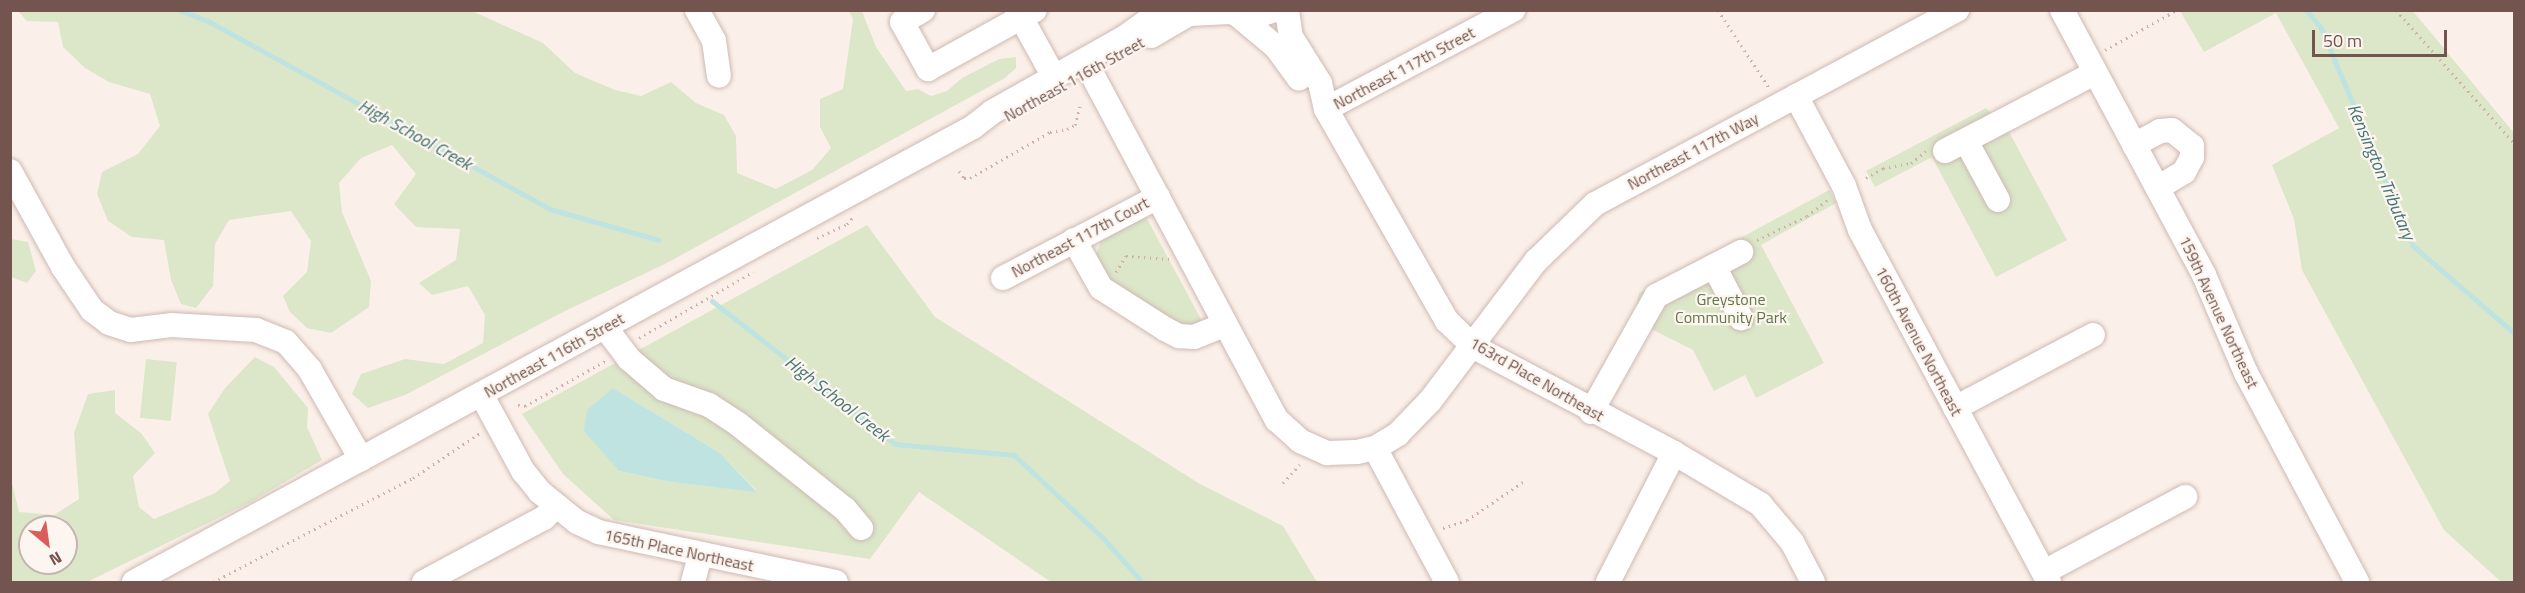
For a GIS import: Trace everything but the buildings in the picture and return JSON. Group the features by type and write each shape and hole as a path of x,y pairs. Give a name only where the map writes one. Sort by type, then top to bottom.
{"street":[{"path":"697,10 714,41 719,76"},
{"path":"923,10 902,22 928,69 1025,13 1054,77"},
{"name":"Northeast 116th Street","path":"134,582 973,127 992,112 1054,77 1088,67 1162,10"},
{"name":"Northeast 116th Street","path":"973,127 998,122 1088,67 1178,17 1233,13 1260,17 1275,10"},
{"name":"163rd Place Northeast","path":"1287,10 1291,37 1320,83 1326,109 1447,321 1474,347 1591,412 1674,453 1760,504 1792,542 1814,582"},
{"name":"Northeast 117th Street","path":"1326,109 1513,10"},
{"name":"Northeast 117th Way","path":"1375,448 1398,434 1474,347 1536,261 1595,204 1957,10"},
{"name":"159th Avenue Northeast","path":"2062,10 2098,62 2134,145 2204,275 2246,373 2357,582"},
{"name":"163rd Place Northeast","path":"1233,13 1276,47 1306,91 1326,109"},
{"path":"1998,200 1955,146 2098,62"},
{"path":"1088,67 1224,325 1277,420 1300,441 1326,453 1375,448 1447,582"},
{"name":"160th Avenue Northeast","path":"1796,96 1844,186 1860,230 2046,577"},
{"path":"2134,145 2160,131 2172,130 2192,146 2192,157 2184,171 2157,188"},
{"path":"10,171 63,267 92,310 109,323 131,330 171,325 256,330 286,342 310,370 361,459"},
{"name":"Northeast 117th Court","path":"1003,278 1158,197"},
{"path":"1074,240 1106,291 1179,336 1194,337 1224,325"},
{"path":"1591,412 1656,296 1741,252"},
{"path":"1713,266 1741,318"},
{"path":"605,327 629,359 664,389 710,405 738,424 845,509 861,528"},
{"path":"1954,408 2093,335"},
{"name":"165th Place Northeast","path":"481,394 523,471 556,506 598,532 700,556 836,582"},
{"path":"1608,582 1674,453"},
{"path":"2046,577 2185,497"},
{"path":"424,582 544,518 556,506"},
{"path":"693,582 700,556"}],"path":[{"path":"1718,10 1769,88"},
{"path":"2098,62 2177,10"},
{"path":"2396,10 2514,143"},
{"path":"959,171 964,178 970,178 1050,132 1067,129 1076,124 1080,106"},
{"path":"1866,178 1883,168 1911,164 1926,150 1955,146"},
{"path":"1741,252 1771,230 1807,216 1830,198"},
{"path":"811,240 847,224 855,214"},
{"path":"1106,291 1126,256 1171,259"},
{"path":"636,339 763,267"},
{"path":"518,405 525,406 616,355"},
{"path":"213,582 413,478 481,432"},
{"path":"1283,483 1302,463"},
{"path":"1434,531 1467,520 1523,482"}],"green space":[{"path":"18,11 472,11 543,43 575,73 615,90 641,96 671,82 696,103 724,115 736,136 737,173 776,189 812,170 831,148 820,127 820,99 843,89 853,19 849,11 862,11 876,47 906,91 918,89 931,96 947,91 962,78 999,59 1016,57 1016,68 1005,78 665,264 565,311 405,395 368,408 352,394 361,374 405,359 444,364 483,343 485,315 468,286 432,295 419,283 456,260 460,229 416,227 394,204 416,174 392,145 361,158 339,183 342,212 371,281 369,307 331,333 307,328 290,312 283,296 307,272 311,241 291,211 229,220 215,244 213,286 196,308 181,304 171,280 164,240 132,237 108,221 97,194 102,172 138,154 160,126 150,94 109,82 85,68 63,47 58,22 27,21"},
{"path":"2180,11 2413,11 2514,133 2514,582 2500,581 2444,530 2302,270 2294,219 2272,165 2339,128 2276,13 2204,52"},
{"path":"1986,108 2007,128 2067,240 1996,277 1932,157 1875,187 1866,171"},
{"name":"Greystone Community Park","path":"1829,190 1836,203 1761,245 1824,363 1756,398 1745,375 1714,391 1693,350 1633,320 1639,293"},
{"path":"1145,215 1203,323 1188,328 1114,287 1095,258 1102,237"},
{"path":"867,225 935,317 1200,484 1283,526 1317,582 1051,582 919,492 870,559 614,520 563,474 522,414","holes":["613,388 720,453 757,491 671,482 619,471"]},
{"path":"11,239 28,242 36,271 27,283 11,277"},
{"path":"255,357 274,367 308,408 307,427 322,460 251,502 87,582 11,582 11,479 19,512 54,515 79,499 74,433 88,394 115,390 115,413 141,433 155,453 133,476 139,507 154,519 215,493 230,481 208,414 225,388"},
{"path":"146,359 177,362 171,421 140,418"}],"water":[{"path":"613,388 720,453 757,492 671,482 619,471 584,431 587,410"}],"waterway":[{"name":"High School Creek","path":"179,10 208,21 550,209 659,240"},
{"name":"Kensington Tributary","path":"2306,10 2321,28 2412,245 2514,333"},
{"name":"High School Creek","path":"712,301 895,444 1014,455 1103,538 1142,582"}]}
